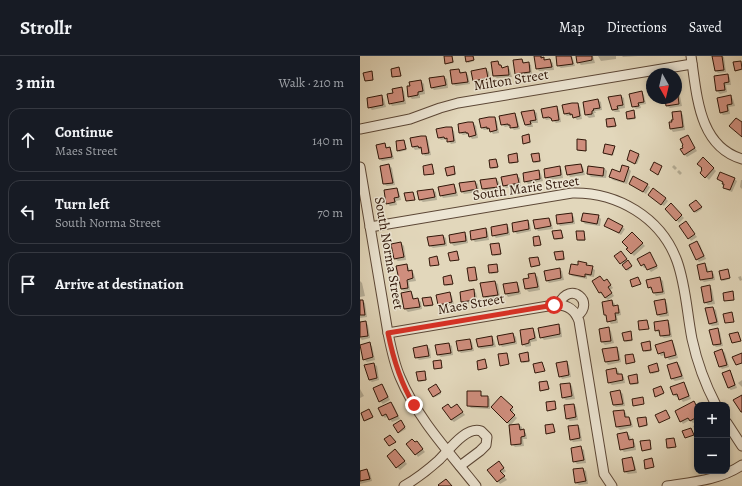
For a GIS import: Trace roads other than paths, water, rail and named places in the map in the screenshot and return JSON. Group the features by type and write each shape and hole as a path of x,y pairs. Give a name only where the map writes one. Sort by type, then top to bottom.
{"street":[{"name":"Milton Street","path":"360,129 410,119 458,103 692,60"},
{"path":"692,60 701,113 707,131 720,147 731,155 742,159"},
{"name":"South Norma Street","path":"360,167 388,333 394,362 399,376 410,398 422,416 476,486"},
{"name":"South Marie Street","path":"370,226 572,193 605,196 624,204 644,216 656,227 673,252 680,273 697,358 715,402"},
{"name":"Maes Street","path":"388,333 559,304 564,296 569,294 580,296 584,306 582,312 577,316 606,484"},
{"path":"559,304 570,309 577,316"},
{"path":"730,428 742,446"},
{"path":"404,486 439,460 456,442 470,431 479,430 485,434 487,440 485,446 460,466"},
{"path":"667,486 717,477 733,471 742,465"}]}
